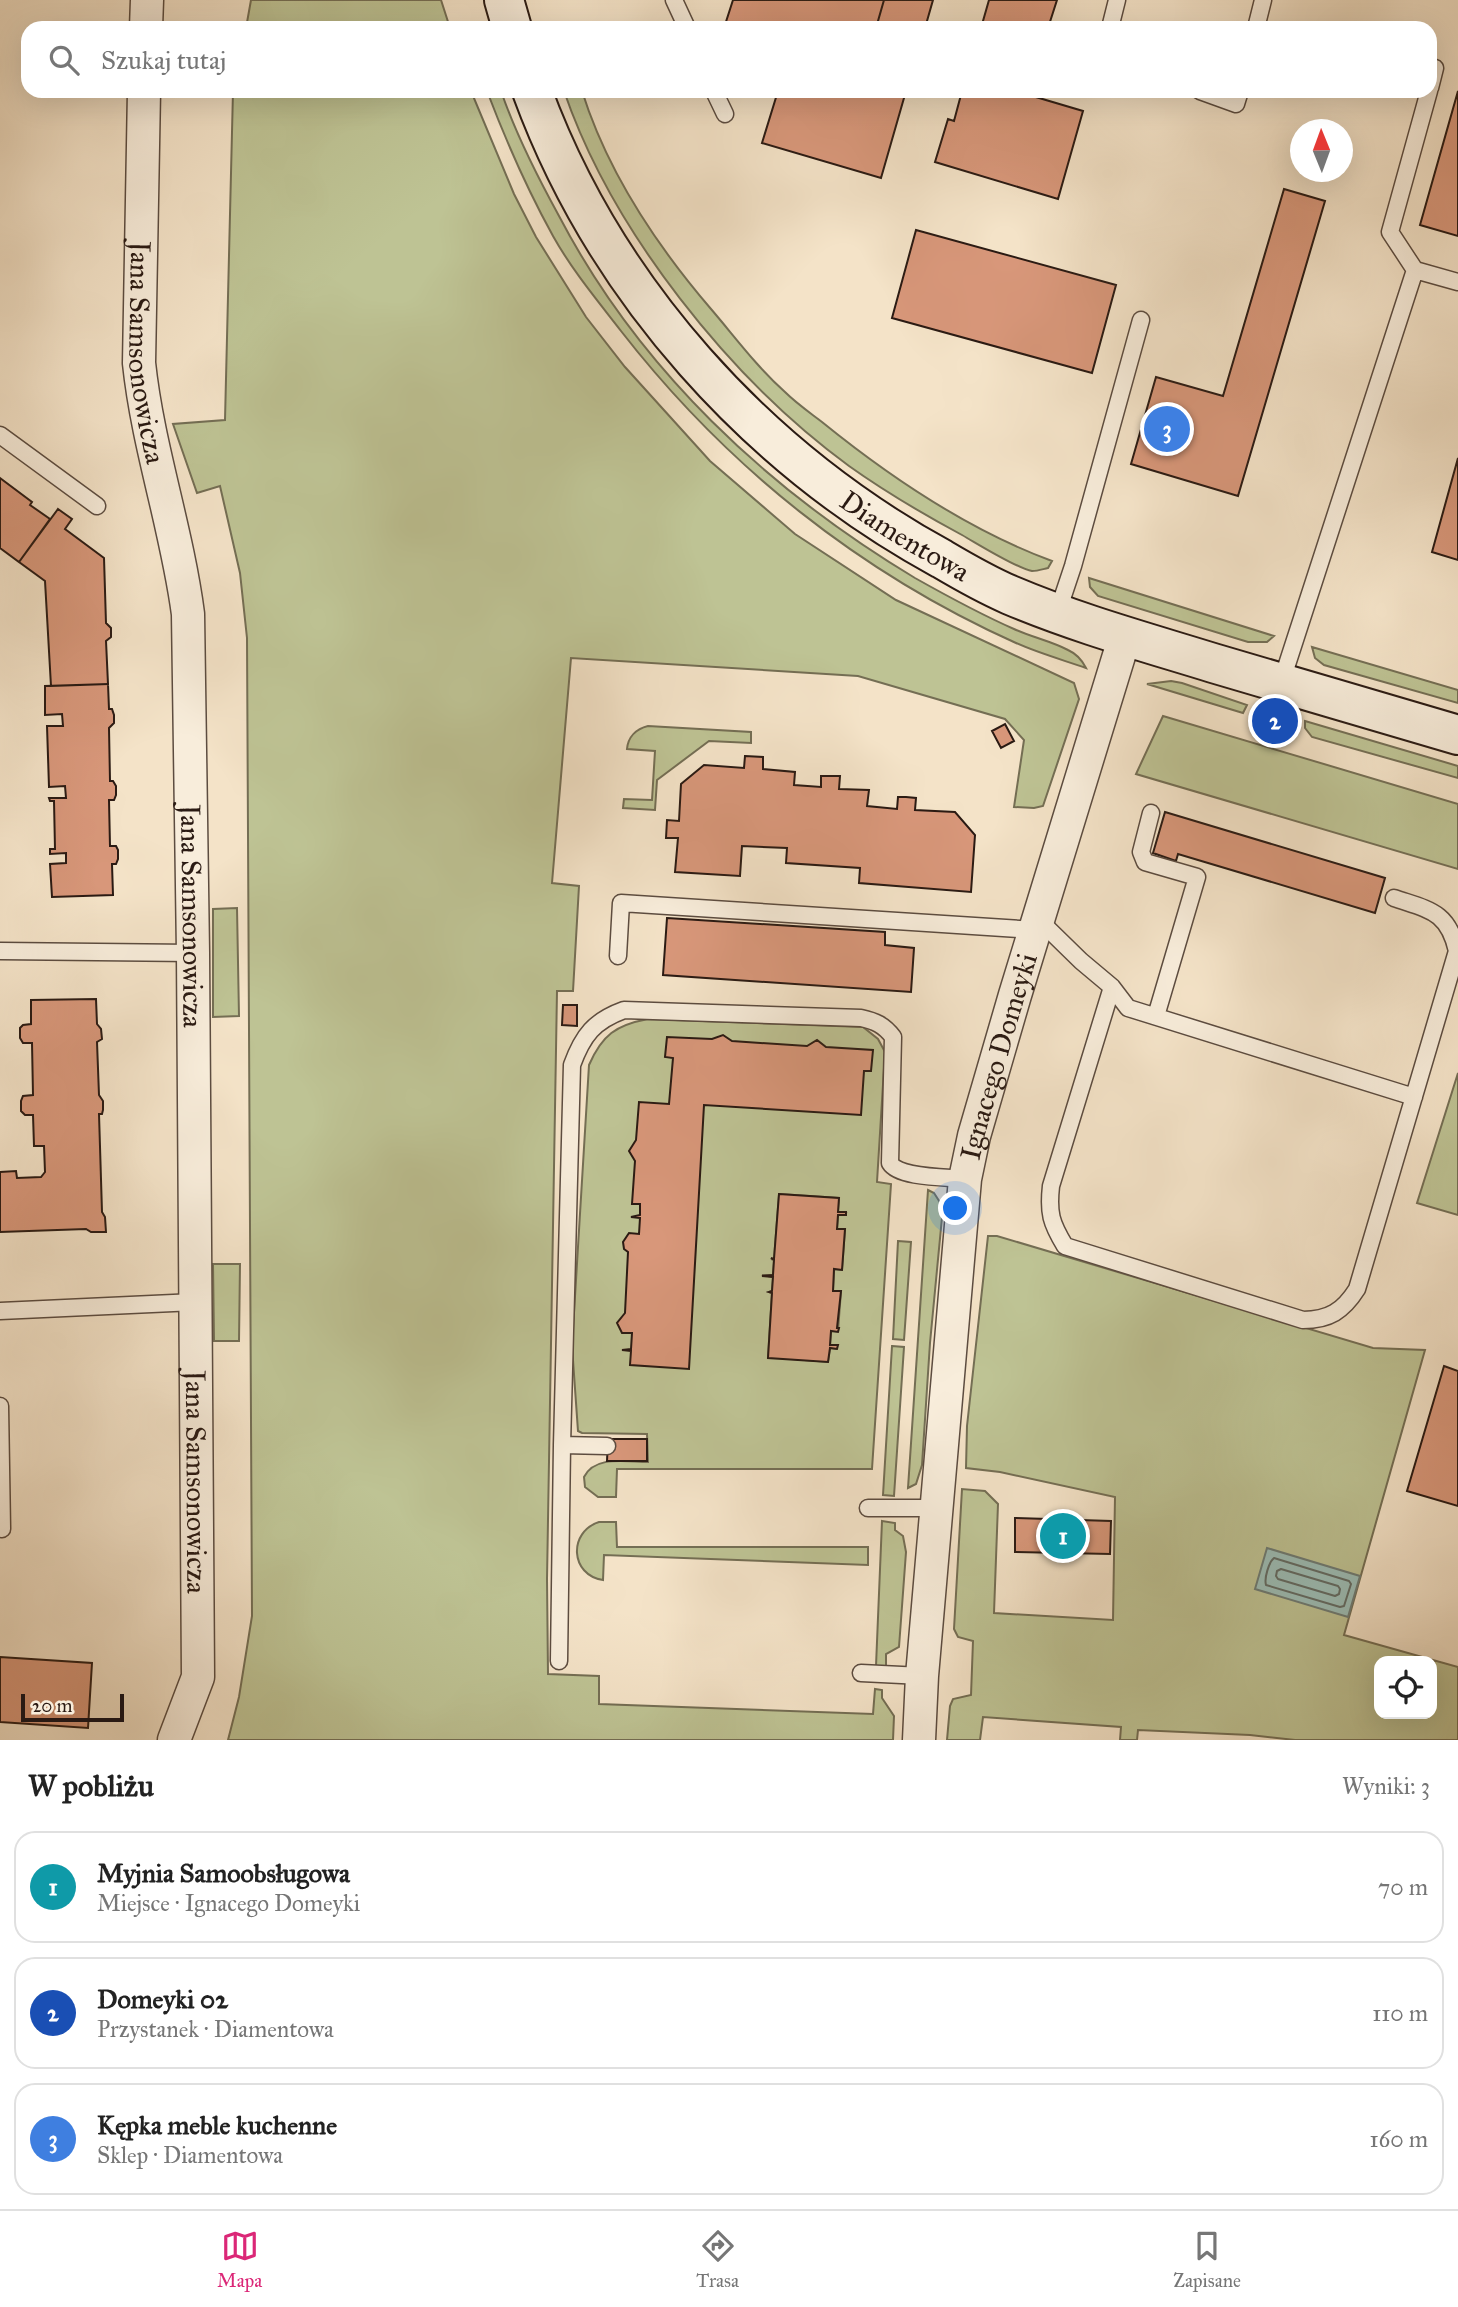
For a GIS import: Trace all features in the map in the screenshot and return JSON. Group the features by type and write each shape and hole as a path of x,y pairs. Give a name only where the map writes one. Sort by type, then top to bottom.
{"street":[{"path":"146,21 147,0"},
{"path":"504,0 510,21"},
{"name":"Jana Samsonowicza","path":"144,98 139,363 143,403 182,566 188,614 198,1677 174,1740"},
{"name":"Diamentowa","path":"535,98 565,166 616,258 650,307 723,393 765,434 865,514 985,582 1057,614 1458,735"},
{"name":"Ignacego Domeyki","path":"919,1740 922,1676 965,1179 974,1136 1125,636"}],"lane":[{"path":"674,0 684,21"},
{"path":"1112,21 1118,0"},
{"path":"1257,21 1263,0"},
{"path":"717,98 725,114"},
{"path":"1219,98 1236,104 1238,98"},
{"path":"1427,98 1390,232 1415,270 1458,282"},
{"path":"1281,683 1415,270"},
{"path":"1057,614 1073,566 1141,320"},
{"path":"0,435 97,506"},
{"path":"1151,813 1141,852 1146,862 1197,877 1156,1016"},
{"path":"1112,987 1051,1186 1051,1221 1065,1246 1303,1320 1332,1316 1346,1306 1357,1289 1457,951 1449,926 1441,916 1394,898"},
{"path":"618,956 621,903 1037,924 1112,987 1128,1007 1414,1097"},
{"path":"0,951 193,953"},
{"path":"559,1661 572,1065 579,1046 591,1029 606,1017 624,1010 861,1018 874,1021 885,1027 893,1037 890,1163 903,1173 965,1179"},
{"path":"0,1311 195,1302"},
{"path":"0,1406 2,1529"},
{"path":"562,1446 607,1446"},
{"path":"869,1508 936,1508"},
{"path":"861,1673 922,1676"}],"green space":[{"path":"251,0 441,0 448,21 247,21"},
{"path":"233,98 474,98 514,194 536,237 586,317 625,367 710,461 795,534 896,600 1074,683 1079,699 1043,806 1034,808 1014,807 1024,740 1005,719 858,676 571,658 552,883 579,886 573,991 557,991 547,1579 548,1674 599,1676 599,1704 873,1714 875,1689 882,1690 882,1698 894,1716 893,1740 228,1740 239,1697 252,1616 247,638 240,573 220,486 197,493 173,424 225,420"},
{"path":"490,98 504,98 535,170 559,216 591,272 628,325 668,374 758,465 860,543 915,578 976,611 1071,652 1086,668 1016,643 903,584 850,549 751,471 705,427 662,380 585,285 553,236 509,146"},
{"path":"567,98 585,98 605,150 653,233 746,352 789,396 875,463 931,501 990,534 1052,561 1048,568 1032,571 1017,565 933,519 849,466 805,431 719,346 680,298 644,248 612,196 585,144"},
{"path":"1089,578 1274,636 1267,642 1248,642 1098,596 1090,587"},
{"path":"1312,647 1458,690 1458,703 1324,665 1315,658"},
{"path":"1171,681 1247,705 1243,713 1147,684"},
{"path":"1163,716 1458,804 1458,869 1136,774"},
{"path":"1305,721 1458,766 1458,778 1312,737 1305,728"},
{"path":"648,726 751,732 751,743 709,741 657,780 655,810 623,808 624,799 652,800 655,751 627,749 633,734"},
{"path":"237,908 239,1016 213,1017 213,909"},
{"path":"648,1019 863,1027 878,1039 885,1052 877,1182 891,1184 872,1469 617,1469 616,1497 598,1497 585,1487 584,1477 596,1465 612,1461 648,1462 647,1434 578,1431 572,1346 589,1065 599,1046 611,1033 627,1024","holes":["779,1194 839,1198 838,1212 846,1213 838,1215 837,1229 845,1229 842,1270 834,1269 833,1291 841,1291 838,1331 831,1331 830,1345 837,1349 830,1348 828,1362 768,1357 772,1293 769,1292 772,1291 773,1277 762,1275 773,1275 774,1260 771,1259 774,1259"]},
{"path":"1458,1073 1458,1215 1417,1203"},
{"path":"928,1190 934,1193 943,1207 922,1465 916,1484 908,1488"},
{"path":"988,1236 997,1236 1373,1348 1425,1350 1344,1635 1419,1656 1374,1656 1374,1719 1437,1719 1437,1661 1458,1667 1458,1740 1295,1740 1250,1735 1138,1730 1137,1740 1120,1740 1121,1727 983,1717 980,1740 947,1740 953,1699 971,1695 973,1641 958,1637 954,1629 962,1489 985,1491 998,1504 994,1613 1113,1620 1115,1497 1000,1472 966,1468 967,1426"},
{"path":"898,1241 911,1242 904,1340 893,1339"},
{"path":"213,1264 240,1264 239,1341 214,1341"},
{"path":"892,1346 904,1347 894,1496 883,1495"},
{"path":"882,1521 895,1523 895,1530 903,1536 906,1552 899,1647 886,1654 886,1666 876,1666"},
{"path":"599,1522 616,1522 617,1547 868,1547 868,1565 604,1555 603,1580 584,1570 577,1553 582,1535 589,1527"}],"water":[{"path":"1267,1548 1360,1576 1348,1617 1255,1589"}],"building":[{"path":"733,0 884,0 878,21 726,21"},
{"path":"884,0 933,0 927,21 878,21"},
{"path":"989,0 1057,0 1050,21 983,21"},
{"path":"1458,91 1458,236 1420,225"},
{"path":"776,98 904,98 881,178 762,143"},
{"path":"960,98 1039,98 1083,111 1058,199 935,162 948,119 954,121"},
{"path":"1284,189 1325,201 1238,496 1131,464 1156,377 1223,396"},
{"path":"916,230 1116,285 1092,373 892,318"},
{"path":"1458,458 1458,560 1432,552"},
{"path":"0,478 50,519 19,562 0,548"},
{"path":"58,509 72,519 65,529 104,558 106,623 111,628 111,637 106,641 108,684 51,686 45,581 19,562"},
{"path":"108,684 109,709 112,709 114,715 114,723 109,728 110,781 116,786 114,800 109,800 110,846 116,846 118,850 116,864 112,864 113,895 52,897 50,864 66,863 66,853 50,854 50,849 55,849 54,801 49,798 66,798 65,786 49,787 47,726 63,726 62,714 45,715 45,686"},
{"path":"1005,724 1014,741 1001,748 992,731"},
{"path":"745,756 763,757 763,769 795,772 794,785 821,787 821,776 840,776 839,789 869,790 867,806 897,809 898,797 906,797 916,798 915,810 955,812 975,835 971,892 859,883 860,868 786,863 787,848 742,846 740,876 675,872 678,838 666,838 667,820 679,821 681,784 704,765 744,768"},
{"path":"1165,812 1385,878 1375,913 1178,854 1176,861 1153,853"},
{"path":"667,918 885,932 885,945 914,948 911,992 663,975"},
{"path":"96,999 97,1024 101,1029 102,1039 97,1042 99,1095 103,1101 102,1114 99,1114 102,1212 106,1232 91,1232 86,1229 0,1232 0,1172 16,1171 17,1178 41,1177 45,1172 44,1146 34,1146 33,1115 25,1115 21,1111 23,1096 33,1095 32,1043 23,1043 20,1038 20,1028 31,1024 31,1000"},
{"path":"563,1005 577,1005 577,1026 562,1025"},
{"path":"723,1035 732,1041 807,1046 817,1040 826,1047 873,1050 871,1071 864,1071 861,1115 704,1105 689,1369 630,1365 631,1351 622,1350 631,1349 632,1333 622,1333 617,1323 625,1313 628,1252 624,1249 623,1242 629,1233 639,1234 640,1218 631,1217 640,1215 640,1204 632,1204 635,1161 629,1151 636,1140 639,1102 669,1104 673,1058 665,1057 667,1037 712,1039"},
{"path":"779,1194 839,1198 838,1212 846,1212 846,1215 838,1215 837,1229 845,1229 842,1270 834,1269 833,1291 841,1291 839,1328 838,1332 831,1331 830,1345 838,1345 837,1349 830,1348 828,1362 768,1358 772,1293 769,1292 772,1291 773,1277 762,1276 773,1275 774,1260 771,1258 774,1259"},
{"path":"1444,1366 1458,1371 1458,1506 1407,1491"},
{"path":"608,1439 647,1439 647,1461 607,1461"},
{"path":"1015,1518 1111,1521 1110,1554 1015,1552"},
{"path":"0,1657 92,1663 88,1728 0,1722"}],"place":[{"name":"Kępka meble kuchenne","path":"1167,429"},
{"name":"Domeyki 02","path":"1275,721"},
{"name":"Myjnia Samoobsługowa","path":"1063,1536"}]}
